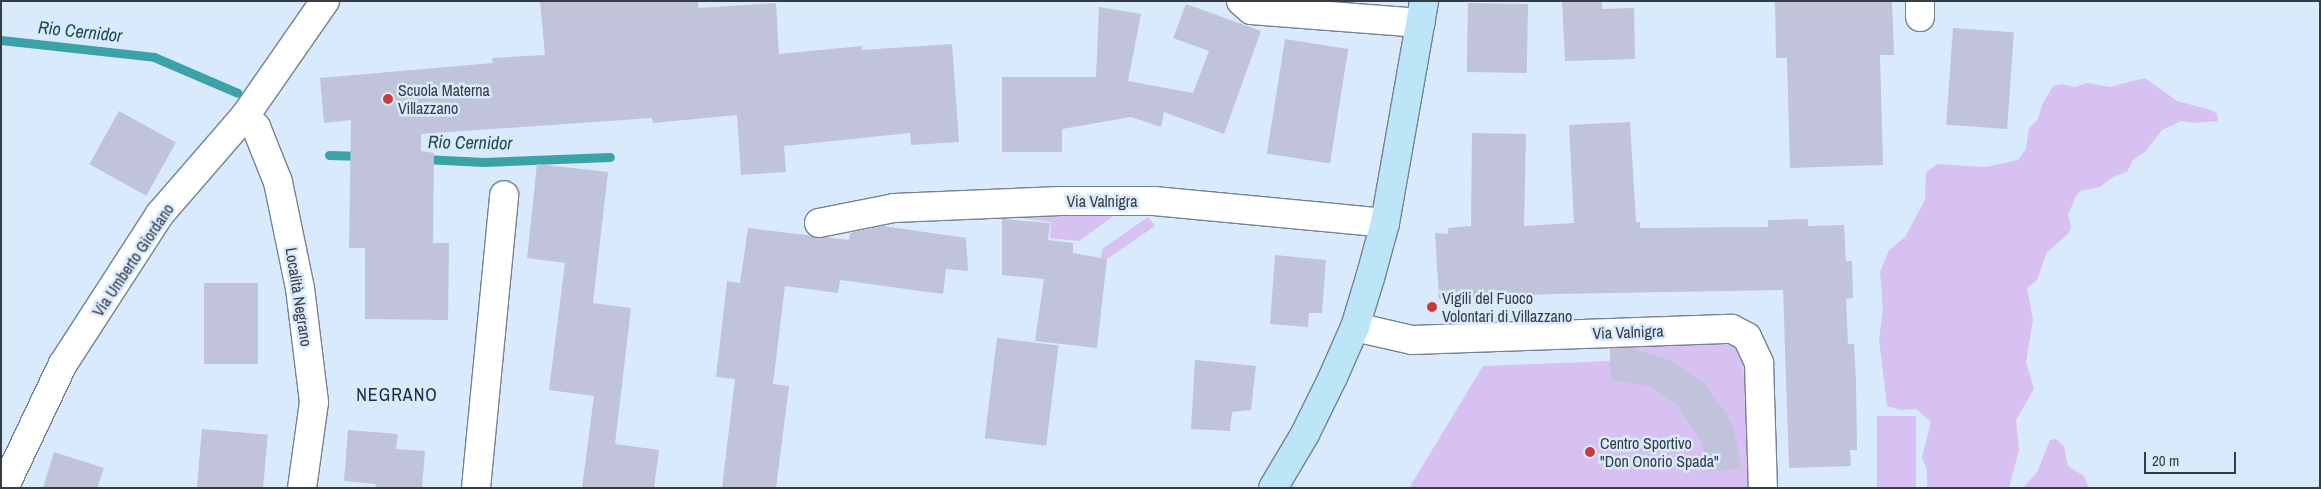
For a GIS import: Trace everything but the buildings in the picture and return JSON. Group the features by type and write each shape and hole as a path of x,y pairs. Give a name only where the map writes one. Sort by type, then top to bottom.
{"main road":[{"path":"1273,488 1305,434 1355,328 1385,223 1422,12"}],"street":[{"name":"Via Umberto Giordano","path":"4,488 68,356 160,214 245,116 325,1"},
{"path":"1241,1 1250,10 1422,12"},
{"name":"Località Negrano","path":"245,116 256,127 278,182 300,288 314,402 302,488"},
{"path":"476,488 504,195"},
{"name":"Via Valnigra","path":"819,223 894,208 1060,201 1154,202 1385,223"},
{"name":"Via Valnigra","path":"1355,328 1412,340 1732,329 1746,336 1759,363 1763,488"}],"shaded area":[{"path":"2145,78 2177,101 2211,110 2217,114 2218,121 2196,123 2181,121 2162,130 2145,152 2133,160 2127,172 2113,177 2100,187 2081,191 2076,196 2068,215 2071,227 2069,233 2047,252 2037,280 2027,288 2033,320 2026,362 2034,389 2016,420 2019,450 2009,488 1927,488 1927,471 1922,457 1931,422 1916,409 1901,410 1887,406 1879,339 1883,310 1880,272 1889,250 1905,237 1925,200 1926,172 1938,164 1986,167 2018,160 2026,149 2029,128 2038,119 2042,105 2053,86 2061,84 2075,87 2088,83 2110,87"},
{"path":"1120,211 1079,241 1050,238 1051,222 999,215"},
{"path":"1148,217 1155,226 1107,259 1101,258 1102,249"},
{"name":"Centro Sportivo \"Don Onorio Spada\"","path":"1742,344 1751,488 1409,488 1483,366 1610,361 1610,347"},
{"path":"1877,416 1916,416 1916,488 1877,488"},
{"path":"2056,439 2064,446 2068,466 2084,476 2089,488 2023,488 2037,472 2050,440"}],"waterway":[{"name":"Rio Cernidor","path":"1,40 154,57 238,93"},
{"name":"Rio Cernidor","path":"329,155 361,156"},
{"name":"Rio Cernidor","path":"424,159 484,162 610,157"}],"place":[{"name":"Scuola Materna Villazzano","path":"388,99"},
{"name":"Vigili del Fuoco Volontari di Villazzano","path":"1432,307"},
{"name":"Centro Sportivo \"Don Onorio Spada\"","path":"1590,452"}],"district":[{"name":"NEGRANO","path":"397,395"}]}
